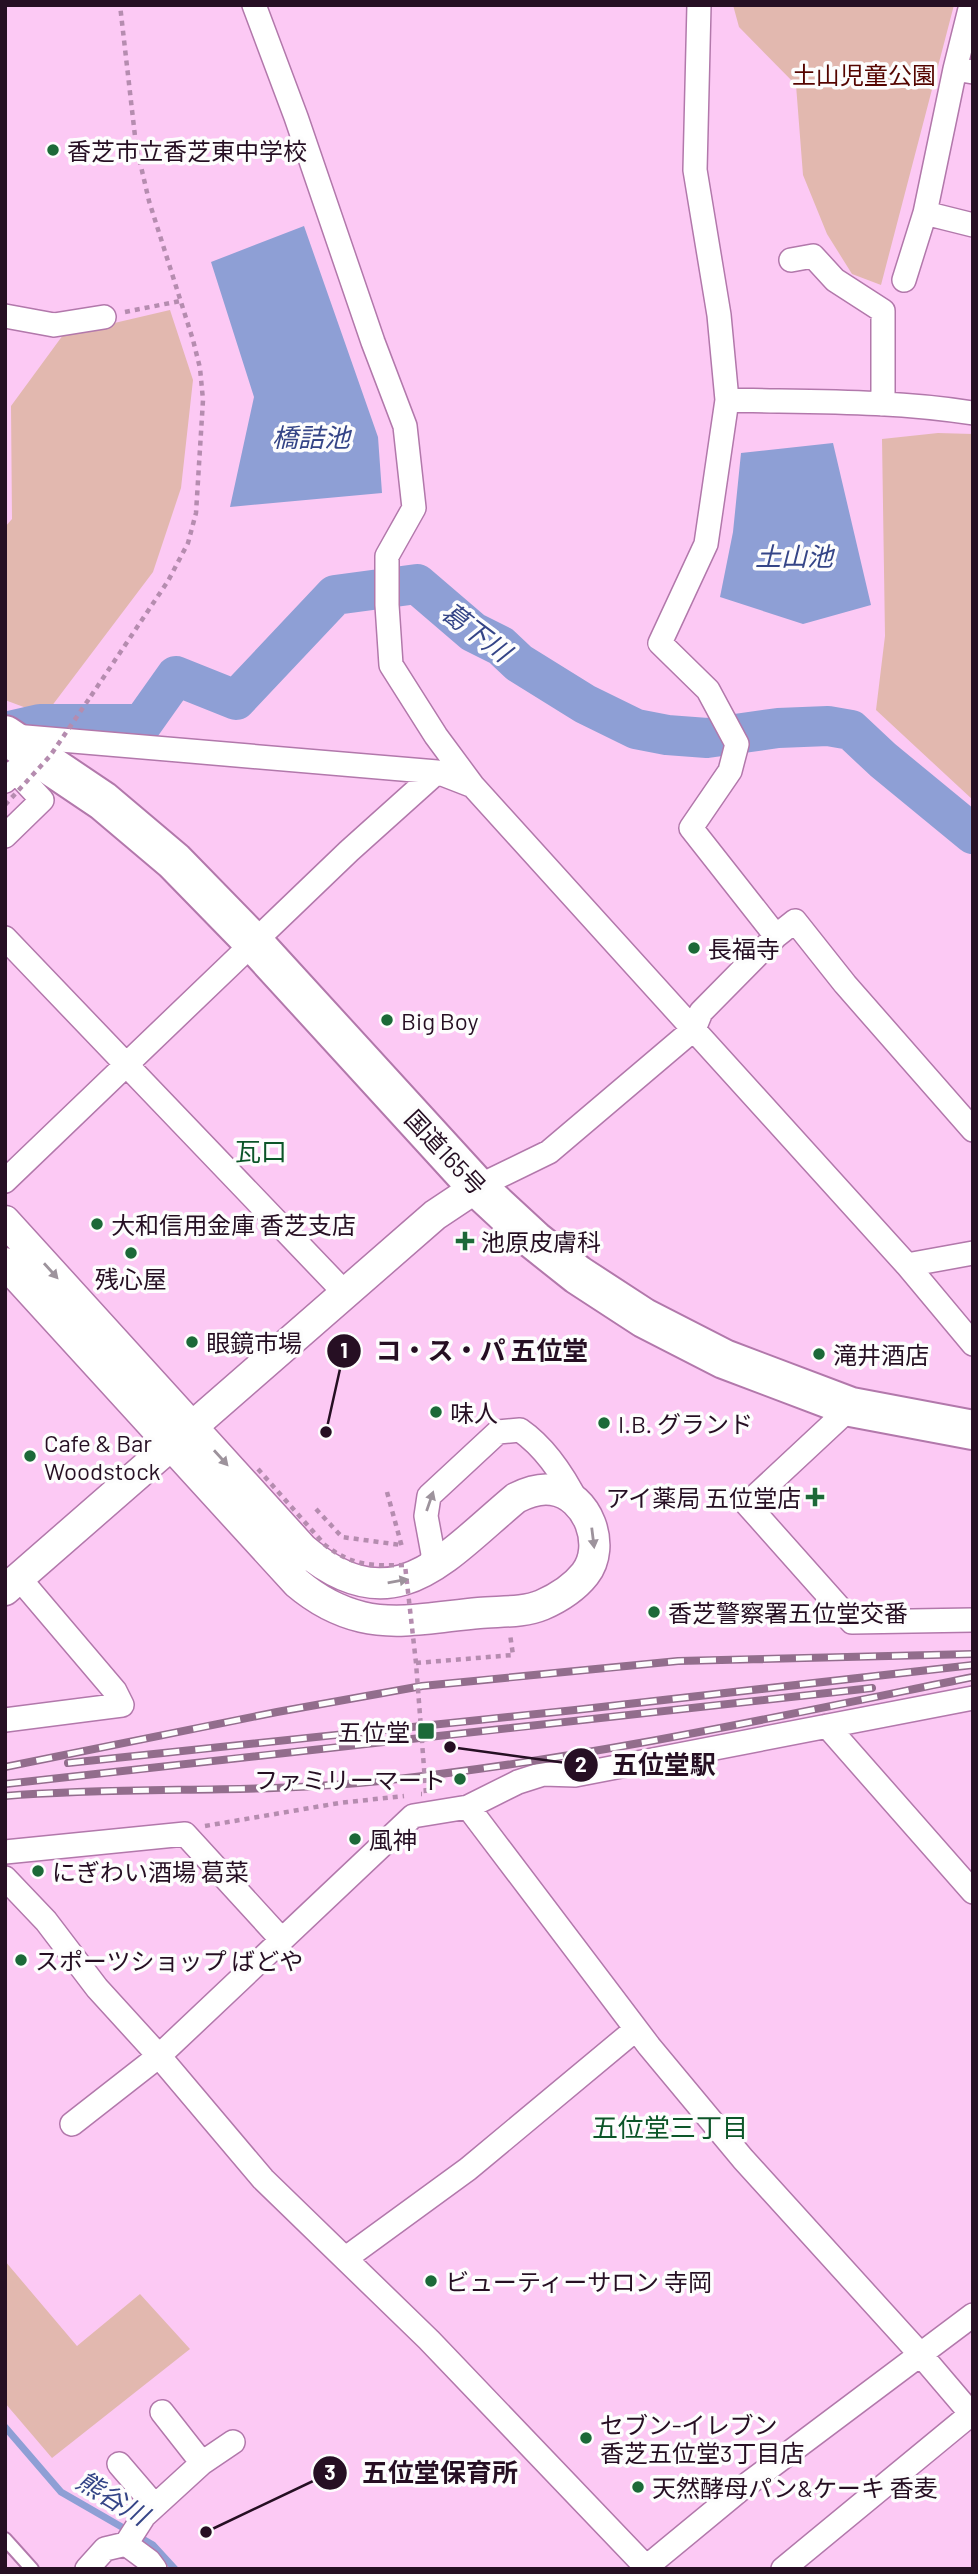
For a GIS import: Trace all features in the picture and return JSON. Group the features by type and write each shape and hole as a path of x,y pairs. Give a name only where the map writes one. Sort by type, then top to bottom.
{"highway":[{"name":"国道165号","path":"6,735 103,801 174,861 254,943 477,1187 534,1240 578,1275 644,1318 724,1359 851,1407 973,1430"}],"street":[{"path":"254,5 405,426 414,508 387,556 391,664 436,736 474,786 907,1265 973,1344"},
{"path":"699,5 695,170 719,315 727,400 706,544 660,643 708,690 737,744 730,771 691,828 776,936"},
{"path":"904,280 964,71 971,5"},
{"path":"925,213 973,225"},
{"path":"791,260 813,256 835,280 883,311 883,404"},
{"path":"5,316 54,325 104,317"},
{"path":"727,400 883,404 973,413"},
{"path":"6,735 437,772 474,786"},
{"path":"5,780 15,771 42,800 5,836"},
{"path":"5,1181 437,772"},
{"path":"5,1720 122,1705 115,1691 12,1584 435,1215 477,1187 549,1152 694,1029 701,1012 776,936 795,921 845,984 973,1130"},
{"path":"5,938 345,1293"},
{"path":"5,1221 181,1435 296,1583 314,1598 364,1618 388,1621 518,1610 540,1606 560,1596 587,1572 594,1557 594,1536 589,1520 559,1471 530,1437 520,1430 498,1432 429,1496 426,1516 433,1554 418,1566 414,1578 391,1583 370,1583 345,1578 323,1567 181,1435 5,1263"},
{"path":"907,1265 973,1253"},
{"path":"851,1407 747,1504 852,1622 973,1620"},
{"path":"418,1566 516,1498 529,1492 552,1490 578,1504"},
{"path":"72,2124 159,2056 413,1815 468,1807 518,1782 543,1774 575,1774 973,1698"},
{"path":"827,1726 973,1892"},
{"path":"468,1807 635,2030 743,2159 922,2355 972,2415 783,2569"},
{"path":"5,1852 185,1834 282,1940"},
{"path":"5,1878 46,1921 97,1988 159,2056 263,2179 429,2340 646,2568 741,2489 973,2315"},
{"path":"346,2258 478,2161 635,2030"},
{"path":"162,2412 202,2463"},
{"path":"86,2569 105,2549 126,2544 149,2511 202,2463 233,2442"},
{"path":"119,2464 149,2511"},
{"path":"126,2544 149,2561 155,2569"}],"lane":[{"path":"5,2539 32,2569"}],"path":[{"path":"5,805 50,756 168,581 188,543 197,513 203,400 200,368 149,201 136,145 120,5"},
{"path":"104,317 180,301"},
{"path":"258,1469 325,1545 337,1554 370,1566 418,1566"},
{"path":"185,1834 212,1824 339,1803 426,1794 416,1663 418,1566 401,1545 387,1492"},
{"path":"316,1509 342,1537 401,1545"},
{"path":"416,1663 513,1655 510,1633"}],"green space":[{"name":"土山児童公園","path":"733,5 954,5 881,285 852,274 827,234 803,175 796,85 739,27"},
{"path":"170,310 193,380 181,488 153,572 45,715 5,700 5,527 12,519 11,406 63,335"},
{"path":"938,433 973,434 973,800 876,710 885,636 882,439"},
{"path":"5,2261 77,2346 140,2294 190,2349 52,2458 5,2403"}],"water":[{"name":"橋詰池","path":"304,226 378,437 382,493 230,507 254,397 211,262"},
{"name":"土山池","path":"833,443 871,605 803,624 720,597 733,532 741,453"}],"waterway":[{"name":"葛下川","path":"5,732 40,724 142,724 176,676 236,700 335,595 417,584 473,632 501,646 519,663 585,704 636,729 707,738 778,728 828,726 851,730 973,834"},
{"name":"熊谷川","path":"5,2427 61,2492 153,2545 175,2569"}],"railway":[{"path":"5,1767 277,1712 422,1686 678,1661 973,1654"},
{"path":"68,1763 973,1665"},
{"path":"5,1796 333,1785 455,1772 678,1736 973,1677"},
{"path":"5,1784 872,1688"}],"place":[{"name":"香芝市立香芝東中学校","path":"53,150"},
{"name":"長福寺","path":"694,948"},
{"name":"Big Boy","path":"387,1020"},
{"name":"大和信用金庫 香芝支店","path":"97,1224"},
{"name":"池原皮膚科","path":"465,1241"},
{"name":"残心屋","path":"131,1253"},
{"name":"眼鏡市場","path":"192,1342"},
{"name":"滝井酒店","path":"819,1354"},
{"name":"味人","path":"436,1412"},
{"name":"I.B. グランド","path":"604,1423"},
{"name":"コ・ス・パ 五位堂","path":"326,1432"},
{"name":"Cafe & Bar Woodstock","path":"30,1456"},
{"name":"アイ薬局 五位堂店","path":"815,1497"},
{"name":"香芝警察署五位堂交番","path":"654,1612"},
{"name":"五位堂","path":"426,1731"},
{"name":"五位堂駅","path":"450,1747"},
{"name":"ファミリーマート","path":"460,1779"},
{"name":"風神","path":"355,1839"},
{"name":"にぎわい酒場 葛菜","path":"38,1871"},
{"name":"スポーツショップ ばどや","path":"21,1960"},
{"name":"ビューティーサロン 寺岡","path":"431,2281"},
{"name":"セブン-イレブン 香芝五位堂3丁目店","path":"586,2438"},
{"name":"天然酵母パン&ケーキ 香麦","path":"638,2487"},
{"name":"五位堂保育所","path":"206,2532"}],"district":[{"name":"瓦口","path":"261,1150"},
{"name":"五位堂三丁目","path":"670,2126"}]}
